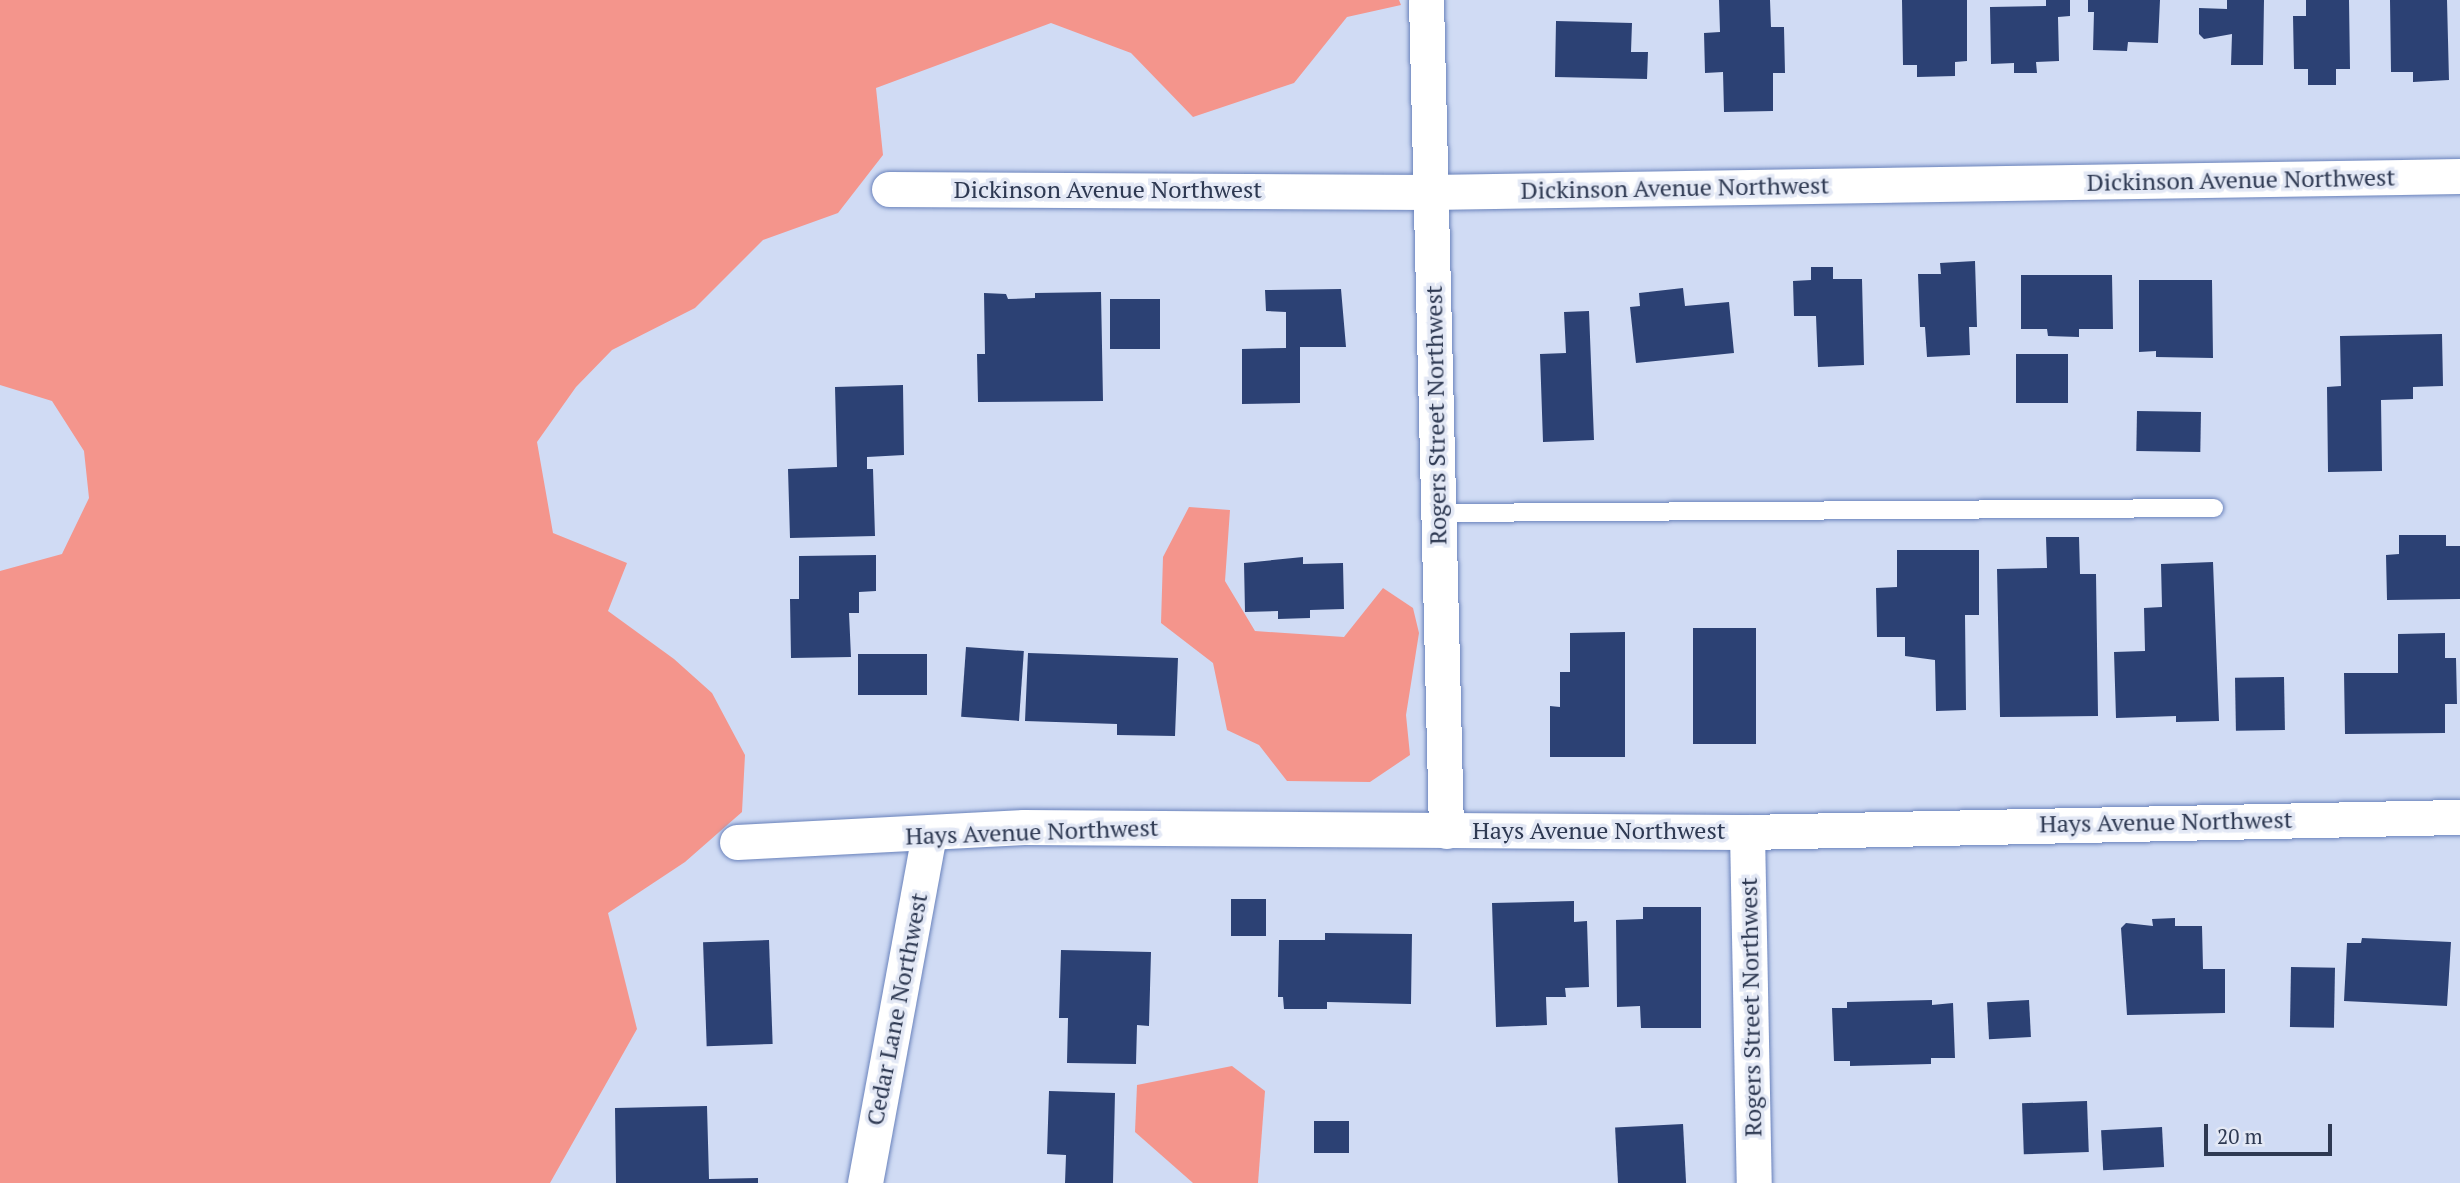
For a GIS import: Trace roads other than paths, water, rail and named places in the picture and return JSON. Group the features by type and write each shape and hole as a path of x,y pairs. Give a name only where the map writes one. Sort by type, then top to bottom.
{"street":[{"name":"Rogers Street Northwest","path":"1426,0 1446,831"},
{"name":"Dickinson Avenue Northwest","path":"889,189 1430,192 2460,176"},
{"name":"Hays Avenue Northwest","path":"737,842 929,835 1024,827 1747,832 2460,817"},
{"name":"Rogers Street Northwest","path":"1747,832 1754,1183"},
{"name":"Cedar Lane Northwest","path":"864,1183 929,835"}],"lane":[{"path":"1438,513 2214,508"}]}
